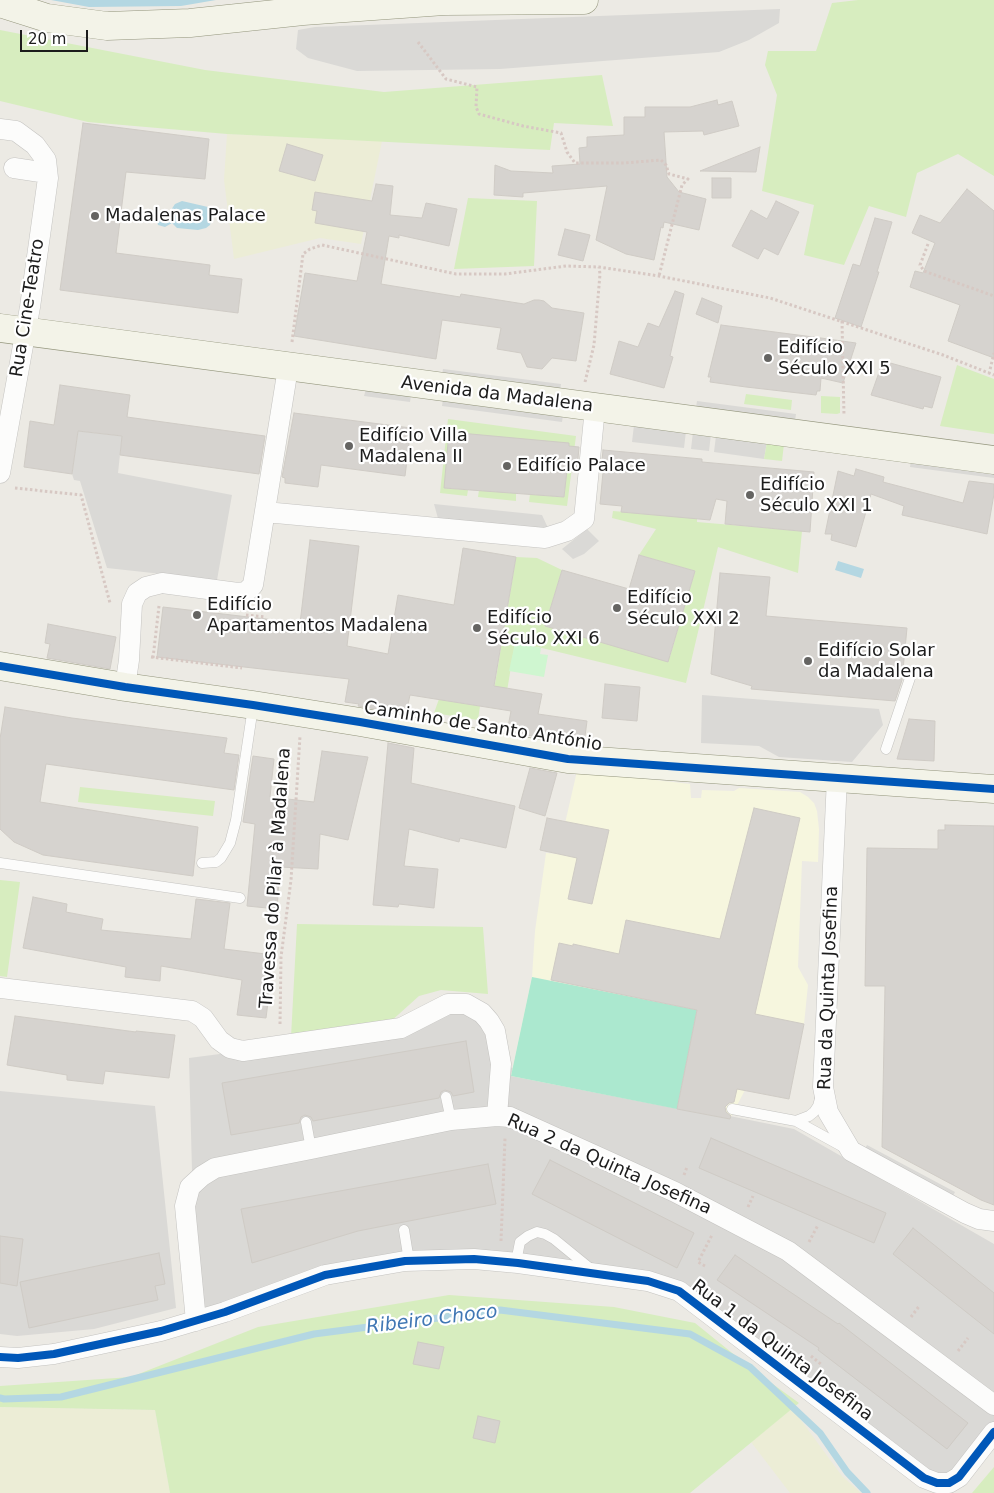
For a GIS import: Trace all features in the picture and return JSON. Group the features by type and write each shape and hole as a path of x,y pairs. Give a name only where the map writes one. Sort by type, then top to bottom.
{"street":[{"path":"3,3 47,18 107,26 190,23 303,11 444,1 584,0"},
{"name":"Rua Cine-Teatro","path":"0,129 16,131 35,145 46,160 47,172 39,243 12,330 5,480"},
{"path":"14,168 47,172"},
{"name":"Avenida da Madalena","path":"12,330 289,356 590,396 994,460"},
{"path":"125,687 129,660 132,604 137,593 146,587 162,584 238,593 246,592 253,584 289,356"},
{"path":"265,512 545,538 567,531 584,519 590,396"},
{"name":"Caminho de Santo António","path":"0,666 125,687 304,713 568,759 994,789"},
{"name":"Rua da Quinta Josefina","path":"837,778 823,1087 828,1112 851,1151"},
{"path":"0,988 192,1011 203,1018 219,1040 230,1048 243,1051 401,1028 448,1004 466,1004 482,1013 490,1021 495,1031 501,1064 501,1125"},
{"name":"Rua 2 da Quinta Josefina","path":"196,1321 185,1206 190,1187 202,1176 215,1168 451,1120 501,1125 510,1117 674,1192 788,1251 994,1405"},
{"path":"851,1151 966,1213 979,1219 994,1221"},
{"name":"Rua 1 da Quinta Josefina","path":"0,1357 18,1358 54,1354 161,1331 196,1321 325,1275 409,1261 474,1259 518,1263 648,1281 670,1287 686,1296 924,1478 936,1483 949,1483 959,1477 994,1432"}],"lane":[{"path":"886,749 911,675"},
{"path":"202,863 216,862 221,858 230,843 236,820 253,705"},
{"path":"0,863 240,898"},
{"path":"796,1121 810,1116 814,1112 818,1106 823,1087"},
{"path":"446,1097 451,1120"},
{"path":"732,1109 796,1121 851,1151"},
{"path":"306,1122 311,1149"},
{"path":"404,1230 409,1261"},
{"path":"518,1263 517,1257 520,1242 537,1232 554,1239 596,1274"}],"path":[{"path":"418,42 446,79 477,87 476,107 479,114 523,126 561,133 567,152 575,163 624,163 661,160 666,165 669,174 688,179 682,185 659,276"},
{"path":"928,244 920,265 924,270 994,296"},
{"path":"289,356 303,254 310,248 322,245 456,274 505,274 566,266 599,267 659,276 770,298 943,355 994,375"},
{"path":"590,396 599,267"},
{"path":"842,321 844,418"},
{"path":"989,374 994,354"},
{"path":"5,480 81,495 111,608"},
{"path":"153,658 159,605 169,606"},
{"path":"237,614 266,617"},
{"path":"148,657 242,668"},
{"path":"501,1125 501,1250"},
{"path":"807,1247 818,1225"},
{"path":"705,1266 698,1262 714,1233"},
{"path":"906,1324 920,1305"},
{"path":"958,1351 968,1338"},
{"path":"811,1356 822,1365"}],"shaded area":[{"path":"780,9 779,23 749,40 719,52 500,69 357,71 308,58 296,49 298,30 315,27"},
{"path":"227,134 382,141 361,244 320,238 234,259 224,180"},
{"path":"443,369 561,384 560,391 442,375"},
{"path":"366,389 411,395 410,402 364,396"},
{"path":"443,399 563,415 562,422 442,406"},
{"path":"697,401 796,414 795,421 696,408"},
{"path":"634,425 686,431 684,448 632,442"},
{"path":"78,431 122,436 118,473 232,495 217,580 107,568 80,481 74,480 72,474"},
{"path":"693,432 711,434 709,451 691,449"},
{"path":"716,436 767,442 764,459 714,452"},
{"path":"911,460 994,471 994,478 910,467"},
{"path":"434,504 542,515 548,528 439,522"},
{"path":"587,529 599,541 584,554 573,559 562,549"},
{"path":"702,695 879,709 883,725 852,762 779,757 759,746 701,743"},
{"path":"577,771 690,784 691,798 701,798 702,790 734,791 739,788 800,792 814,803 819,829 818,862 802,861 798,967 808,985 804,1024 789,1099 745,1090 730,1119 511,1076 532,977 535,931 546,853 558,854"},
{"path":"432,1011 482,1013 501,1064 542,1078 794,1129 994,1244 994,1432 959,1477 937,1483 670,1287 405,1261 196,1321 189,1058 243,1051"},
{"path":"0,1091 155,1106 176,1308 94,1329 17,1336 0,1334"},
{"path":"867,1145 955,1192 952,1198 864,1151"},
{"path":"0,1407 155,1410 170,1493 0,1493"},
{"path":"792,1408 842,1476 861,1493 790,1493 751,1442"}],"green space":[{"path":"858,0 994,0 994,176 958,154 917,173 906,217 869,206 844,265 804,255 814,205 762,191 777,95 765,65 768,51 816,51 832,3"},
{"path":"0,30 205,70 384,92 602,75 613,126 554,123 550,150 227,134 88,122 0,101"},
{"path":"468,198 537,201 534,266 454,269"},
{"path":"957,365 994,379 994,434 940,426"},
{"path":"746,394 792,400 791,410 744,404"},
{"path":"821,396 840,397 840,413 821,413"},
{"path":"448,419 576,436 567,506 529,502 530,494 564,497 569,443 444,488 468,490 467,496 440,493"},
{"path":"767,442 784,444 782,461 764,459"},
{"path":"479,490 516,493 516,501 478,497"},
{"path":"613,511 697,518 697,522 802,531 798,573 718,547 686,683 515,643 504,709 491,708 516,557 537,558 562,570 545,626 636,652 670,656 695,571 639,555 656,529 612,518"},
{"path":"515,643 541,648 540,654 548,655 544,677 509,671"},
{"path":"439,699 480,706 478,720 434,713"},
{"path":"80,787 215,801 213,816 78,802"},
{"path":"0,880 20,882 7,977 0,976"},
{"path":"297,924 483,927 488,994 441,990 419,996 389,1023 291,1037"},
{"path":"532,977 697,1010 677,1109 511,1076"},
{"path":"449,1295 614,1307 695,1323 752,1369 799,1403 690,1493 170,1493 155,1410 0,1407 0,1386 131,1377 258,1327"},
{"path":"994,1467 994,1493 972,1493"}],"water":[{"path":"51,0 216,0 181,6 89,7"},
{"path":"182,201 208,207 212,216 210,225 198,230 177,228 172,223 165,227 158,225 156,217 159,213 164,211 169,213 175,204"},
{"path":"838,561 864,569 861,578 835,570"}],"building":[{"path":"717,100 718,105 732,101 739,126 704,135 703,131 664,132 667,177 679,192 706,199 699,230 664,222 663,228 661,227 654,260 626,254 596,240 607,186 523,193 523,197 494,195 495,165 511,171 553,173 552,166 580,164 579,148 587,147 587,137 624,135 624,117 645,117 645,107 690,107"},
{"name":"Madalenas Palace","path":"83,123 209,139 205,179 126,172 116,253 210,265 209,275 242,279 238,313 60,290"},
{"path":"287,144 323,155 315,181 279,171"},
{"path":"760,147 756,172 700,171"},
{"path":"712,178 731,178 731,198 712,198"},
{"path":"376,184 393,186 390,215 422,218 426,203 457,209 449,246 399,235 399,238 389,236 381,284 460,297 461,294 524,304 539,300 544,301 552,308 584,313 576,361 552,358 542,369 527,367 521,353 497,349 501,328 442,320 436,359 294,336 305,273 357,281 367,232 315,223 317,211 312,210 315,192 372,201"},
{"path":"967,189 994,211 994,358 948,341 960,305 910,287 915,271 923,273 935,243 912,233 920,215 940,223"},
{"path":"776,201 799,212 778,255 764,248 758,259 732,246 751,210 767,219"},
{"path":"875,218 892,222 877,272 879,272 861,327 835,318 853,264 860,266"},
{"path":"565,229 590,235 583,261 558,255"},
{"path":"675,291 684,294 670,356 673,357 664,388 610,374 619,341 638,347 648,323 659,327"},
{"path":"702,298 722,306 718,323 696,314"},
{"name":"Edifício Século XXI 5","path":"721,325 856,343 843,383 821,378 820,391 817,391 816,395 746,387 710,382 711,377 708,377"},
{"path":"883,361 941,377 932,408 924,406 923,409 871,395"},
{"path":"60,385 130,395 127,417 265,436 259,474 120,455 122,436 78,431 72,474 24,467 30,421 54,425"},
{"name":"Edifício Villa Madalena II","path":"294,413 411,428 405,476 321,465 318,487 285,483 285,478 282,477"},
{"name":"Edifício Palace","path":"449,432 569,443 569,446 579,447 577,470 567,470 564,497 444,488"},
{"path":"603,450 702,459 702,462 814,472 810,532 725,524 727,501 716,499 710,520 621,512 622,506 600,504"},
{"path":"856,469 884,477 883,482 963,503 969,481 994,484 987,534 902,515 904,506 871,494 856,547 831,540 832,534 825,534 838,471 854,476"},
{"path":"310,540 359,546 347,646 388,654 398,595 454,605 463,548 516,557 494,686 542,694 538,714 587,721 584,744 507,732 511,711 410,695 406,714 345,702 349,679 157,657 163,607 300,623"},
{"name":"Edifício Século XXI 2","path":"639,555 695,571 668,662 545,626 562,570 629,589"},
{"name":"Edifício Solar da Madalena","path":"720,573 770,577 766,616 907,628 902,680 895,701 751,689 752,686 711,674"},
{"path":"48,624 116,637 110,669 47,658 50,644 45,643"},
{"path":"605,684 640,687 637,721 602,718"},
{"path":"5,707 72,718 227,738 224,753 239,755 234,790 46,764 40,802 198,827 193,876 43,855 14,842 0,829 0,739"},
{"path":"909,719 935,721 934,761 897,759"},
{"path":"388,743 414,748 411,783 515,806 506,848 460,838 459,842 409,829 404,866 438,869 434,908 399,904 398,907 373,905"},
{"path":"322,751 368,757 348,840 320,834 318,869 280,867 277,909 247,906 255,824 243,822 253,756 274,759 270,797 314,802"},
{"path":"530,768 557,773 545,816 519,808"},
{"path":"754,808 800,818 755,1014 804,1024 789,1099 737,1089 734,1102 729,1103 725,1107 726,1112 731,1116 730,1119 677,1109 697,1010 551,980 559,943 573,946 573,944 619,954 626,920 720,939"},
{"path":"547,818 609,830 592,904 568,899 577,858 540,850"},
{"path":"945,825 994,826 994,1205 981,1200 882,1147 885,986 865,986 867,848 938,849 938,830 945,830"},
{"path":"33,897 67,904 66,912 103,919 101,930 191,939 196,899 230,903 224,949 274,955 266,1018 237,1015 242,980 161,966 160,981 125,977 126,967 23,948"},
{"path":"15,1016 136,1032 175,1035 169,1078 105,1071 103,1084 67,1080 67,1075 7,1065"},
{"path":"466,1041 474,1092 453,1096 451,1092 445,1090 441,1092 439,1098 313,1121 311,1117 305,1115 301,1117 299,1123 231,1135 222,1083"},
{"path":"711,1138 886,1213 874,1243 699,1168"},
{"path":"550,1160 694,1233 677,1268 532,1194"},
{"path":"488,1164 496,1204 358,1231 252,1263 241,1209"},
{"path":"913,1228 994,1293 994,1334 893,1254"},
{"path":"0,1236 23,1239 17,1286 0,1283"},
{"path":"159,1253 165,1284 155,1286 158,1300 29,1328 20,1282"},
{"path":"735,1255 839,1323 968,1423 947,1449 818,1350 819,1348 717,1280"},
{"path":"418,1342 444,1347 439,1369 413,1364"},
{"path":"478,1416 500,1421 495,1443 473,1438"}],"waterway":[{"name":"Ribeiro Choco","path":"0,1398 61,1397 314,1334 500,1310 690,1334 750,1367 820,1433 847,1472 867,1493"}],"cycle path":[{"path":"0,666 125,687 360,722 568,759 994,789"},
{"path":"0,1357 18,1358 54,1354 161,1331 225,1312 325,1275 405,1261 474,1259 518,1263 648,1281 679,1291 924,1478 937,1483 949,1483 959,1477 994,1432"}],"place":[{"name":"Madalenas Palace","path":"95,216"},
{"name":"Edifício Século XXI 5","path":"768,358"},
{"name":"Edifício Villa Madalena II","path":"349,446"},
{"name":"Edifício Palace","path":"507,466"},
{"name":"Edifício Século XXI 1","path":"750,495"},
{"name":"Edifício Século XXI 2","path":"617,608"},
{"name":"Edifício Apartamentos Madalena","path":"197,615"},
{"name":"Edifício Século XXI 6","path":"477,628"},
{"name":"Edifício Solar da Madalena","path":"808,661"}]}
